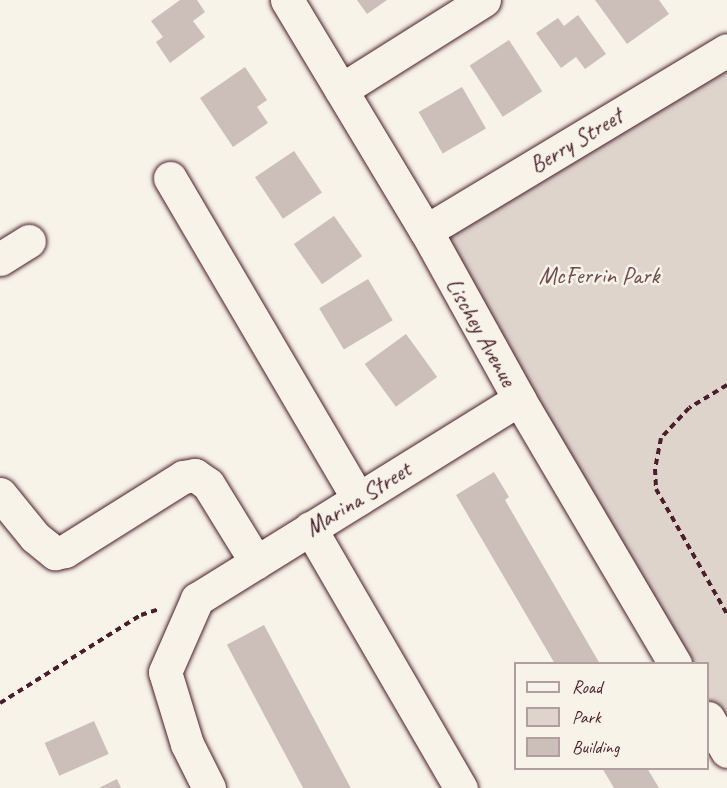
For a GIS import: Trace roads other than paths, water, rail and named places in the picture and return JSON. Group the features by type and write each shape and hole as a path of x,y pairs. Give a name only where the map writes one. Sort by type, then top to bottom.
{"street":[{"name":"Lischey Avenue","path":"287,0 426,231 519,399 674,662"},
{"path":"341,90 484,0"},
{"name":"Berry Street","path":"426,231 727,50"},
{"path":"170,178 358,499"},
{"path":"0,259 29,241"},
{"name":"Marina Street","path":"209,788 188,744 165,672 197,599 519,399"},
{"path":"0,494 35,537 54,553 65,551 183,477 195,475 208,484 256,562"},
{"path":"310,528 461,788"},
{"path":"709,720 727,751"}],"park label":[{"name":"McFerrin Park","path":"599,276"}]}
